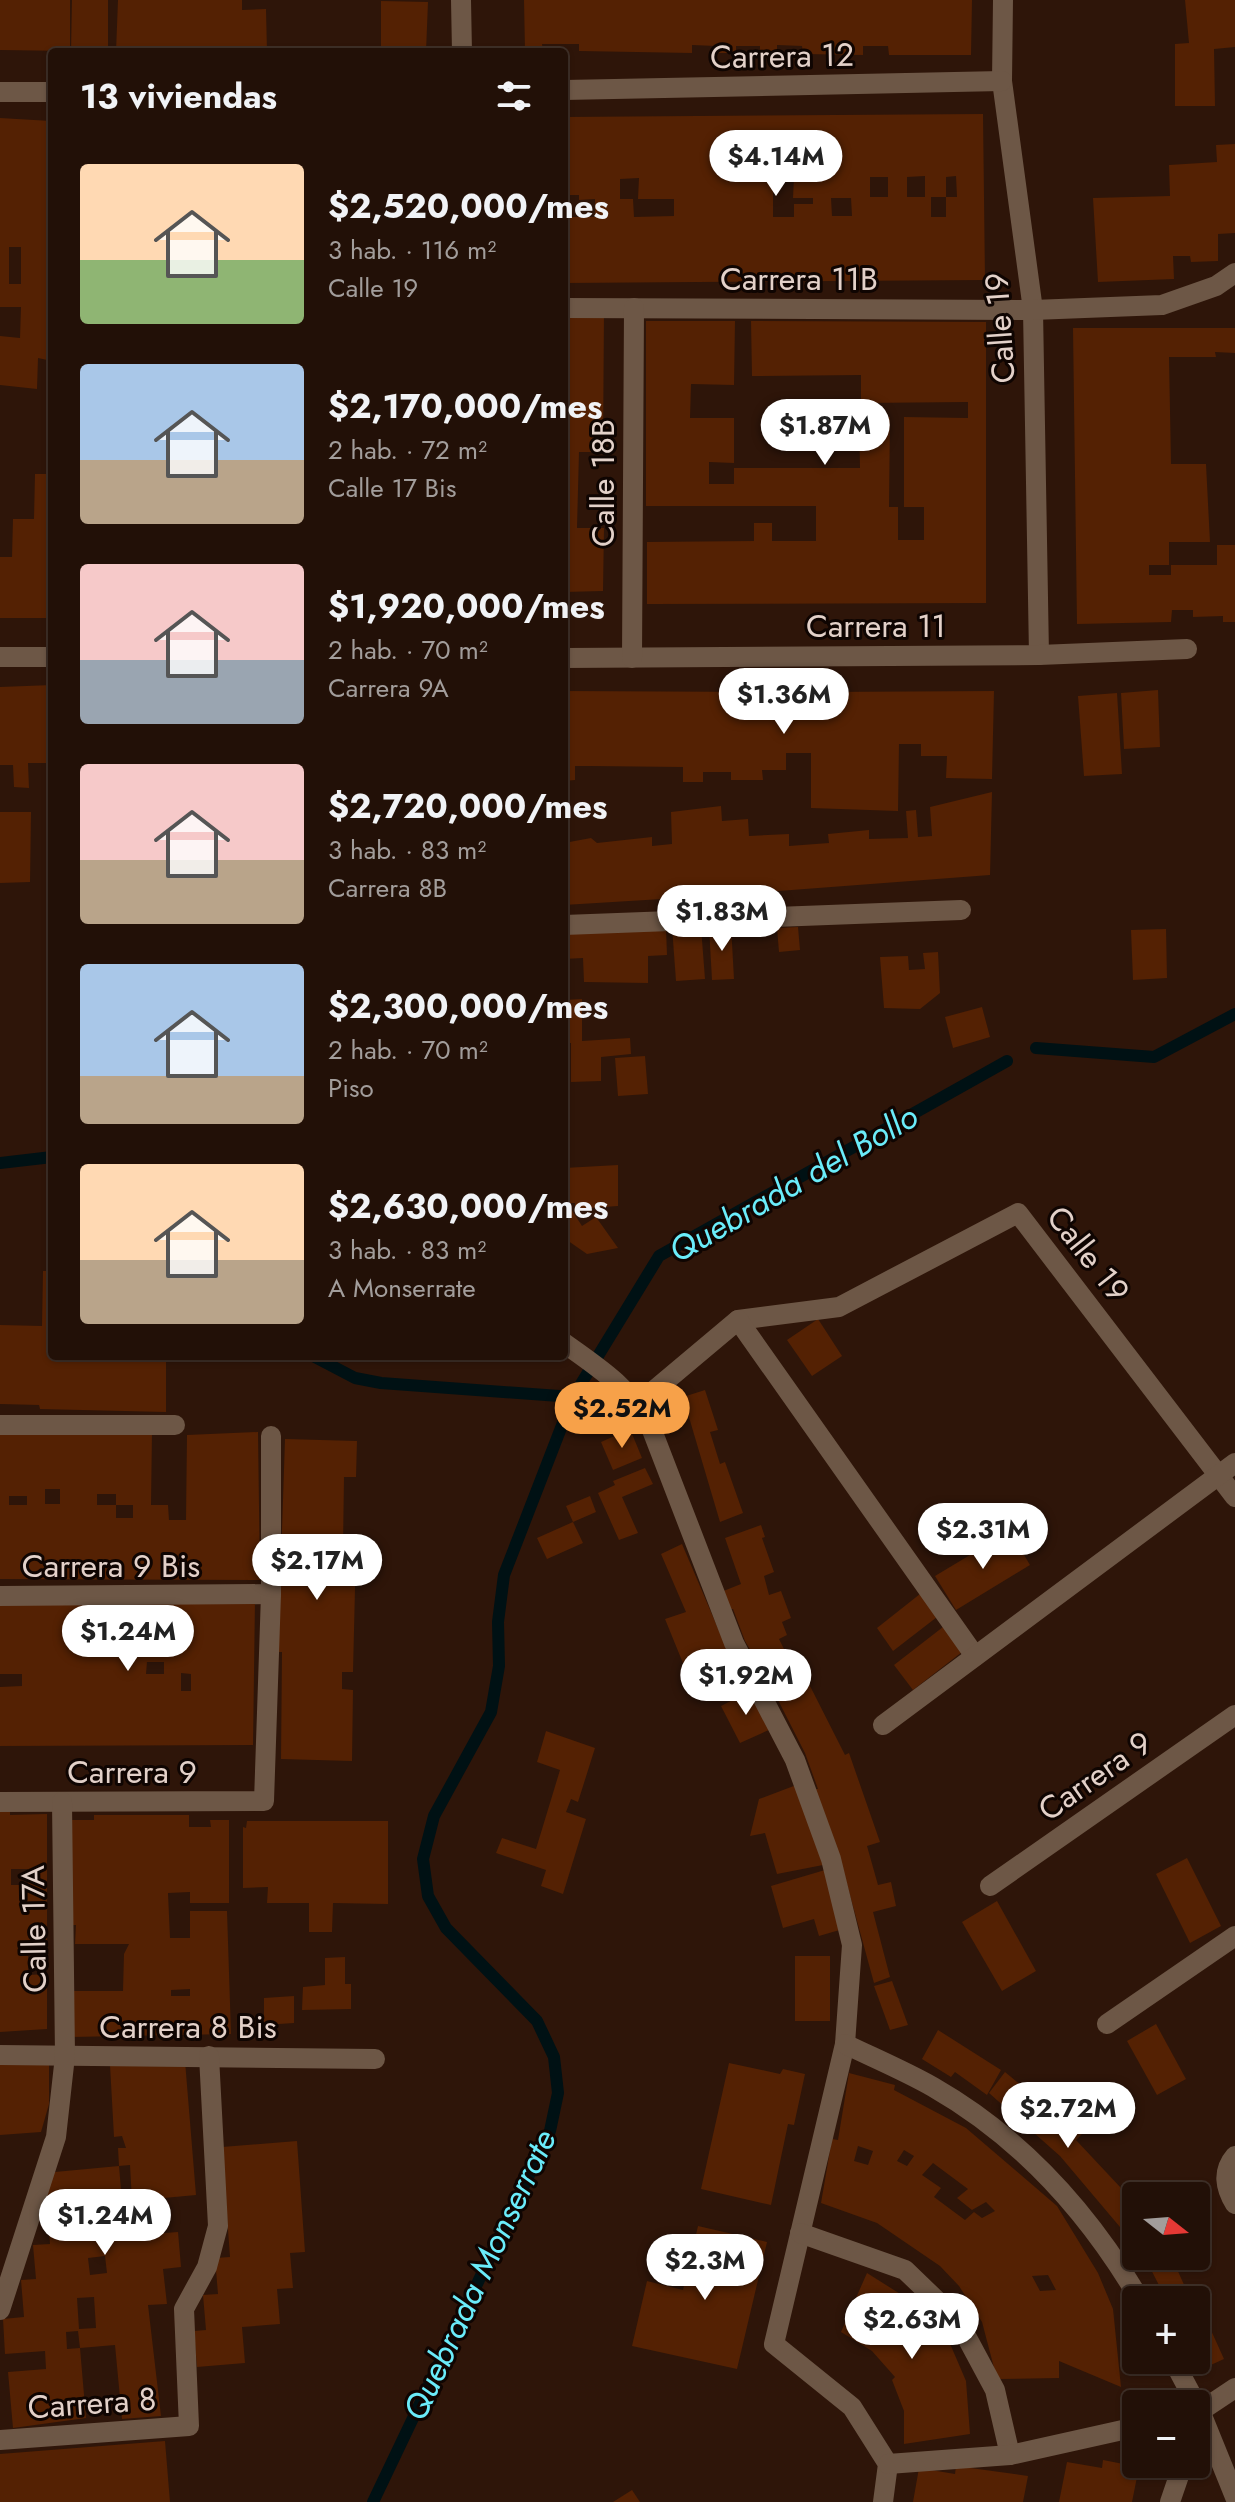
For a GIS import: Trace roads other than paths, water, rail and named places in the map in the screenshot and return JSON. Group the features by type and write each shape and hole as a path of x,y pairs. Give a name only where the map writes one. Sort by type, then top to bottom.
{"street":[{"path":"461,0 462,48"},
{"name":"Calle 19","path":"1003,0 1002,81 1033,310 1039,655"},
{"name":"Carrera 12","path":"568,90 1002,81"},
{"path":"0,92 48,92"},
{"name":"Carrera 11B","path":"568,308 1033,310 1162,305 1216,286 1235,273"},
{"name":"Calle 18B","path":"632,658 634,308"},
{"name":"Carrera 11","path":"568,658 1039,655 1187,649"},
{"path":"0,657 48,657"},
{"path":"568,925 961,910"},
{"name":"Calle 19","path":"738,1320 839,1307 1018,1213 1227,1467 1235,1497"},
{"path":"638,1404 738,1320 975,1656"},
{"path":"568,1346 621,1383 638,1404 734,1643 795,1760 831,1859 852,1945 845,2044 774,2344 852,2407 888,2464 883,2502"},
{"path":"0,1425 175,1425"},
{"path":"271,1436 271,1594"},
{"path":"883,1725 1227,1467"},
{"name":"Carrera 9 Bis","path":"0,1596 271,1594"},
{"name":"Carrera 9","path":"0,1802 264,1801 271,1594"},
{"name":"Carrera 9","path":"990,1886 1235,1715"},
{"name":"Calle 17A","path":"0,2310 56,2137 65,2056 62,1802"},
{"path":"1107,2024 1235,1936"},
{"path":"845,2044 935,2088 1019,2148 1063,2191 1108,2247 1132,2286"},
{"name":"Carrera 8 Bis","path":"0,2055 375,2059"},
{"name":"Carrera 8","path":"0,2440 189,2426 184,2309 207,2267 218,2226 209,2056"},
{"path":"1231,2161 1226,2190 1235,2204"},
{"path":"800,2233 905,2270 958,2321 995,2390 1010,2455"},
{"path":"1210,2408 1235,2388"},
{"path":"888,2464 1010,2455 1122,2430"},
{"path":"1210,2444 1235,2497"},
{"path":"1170,2502 1178,2478"}],"waterway":[{"name":"Quebrada del Bollo","path":"1036,1048 1154,1057 1235,1014"},
{"name":"Quebrada del Bollo","path":"321,1360 355,1378 381,1383 573,1397 659,1256 1007,1061"},
{"name":"Quebrada del Bollo","path":"0,1163 48,1157"},
{"name":"Quebrada Monserrate","path":"373,2502 550,2131 558,2093 554,2057 537,2021 446,1928 428,1896 423,1859 434,1816 491,1712 499,1666 498,1622 504,1575 573,1397"}]}
